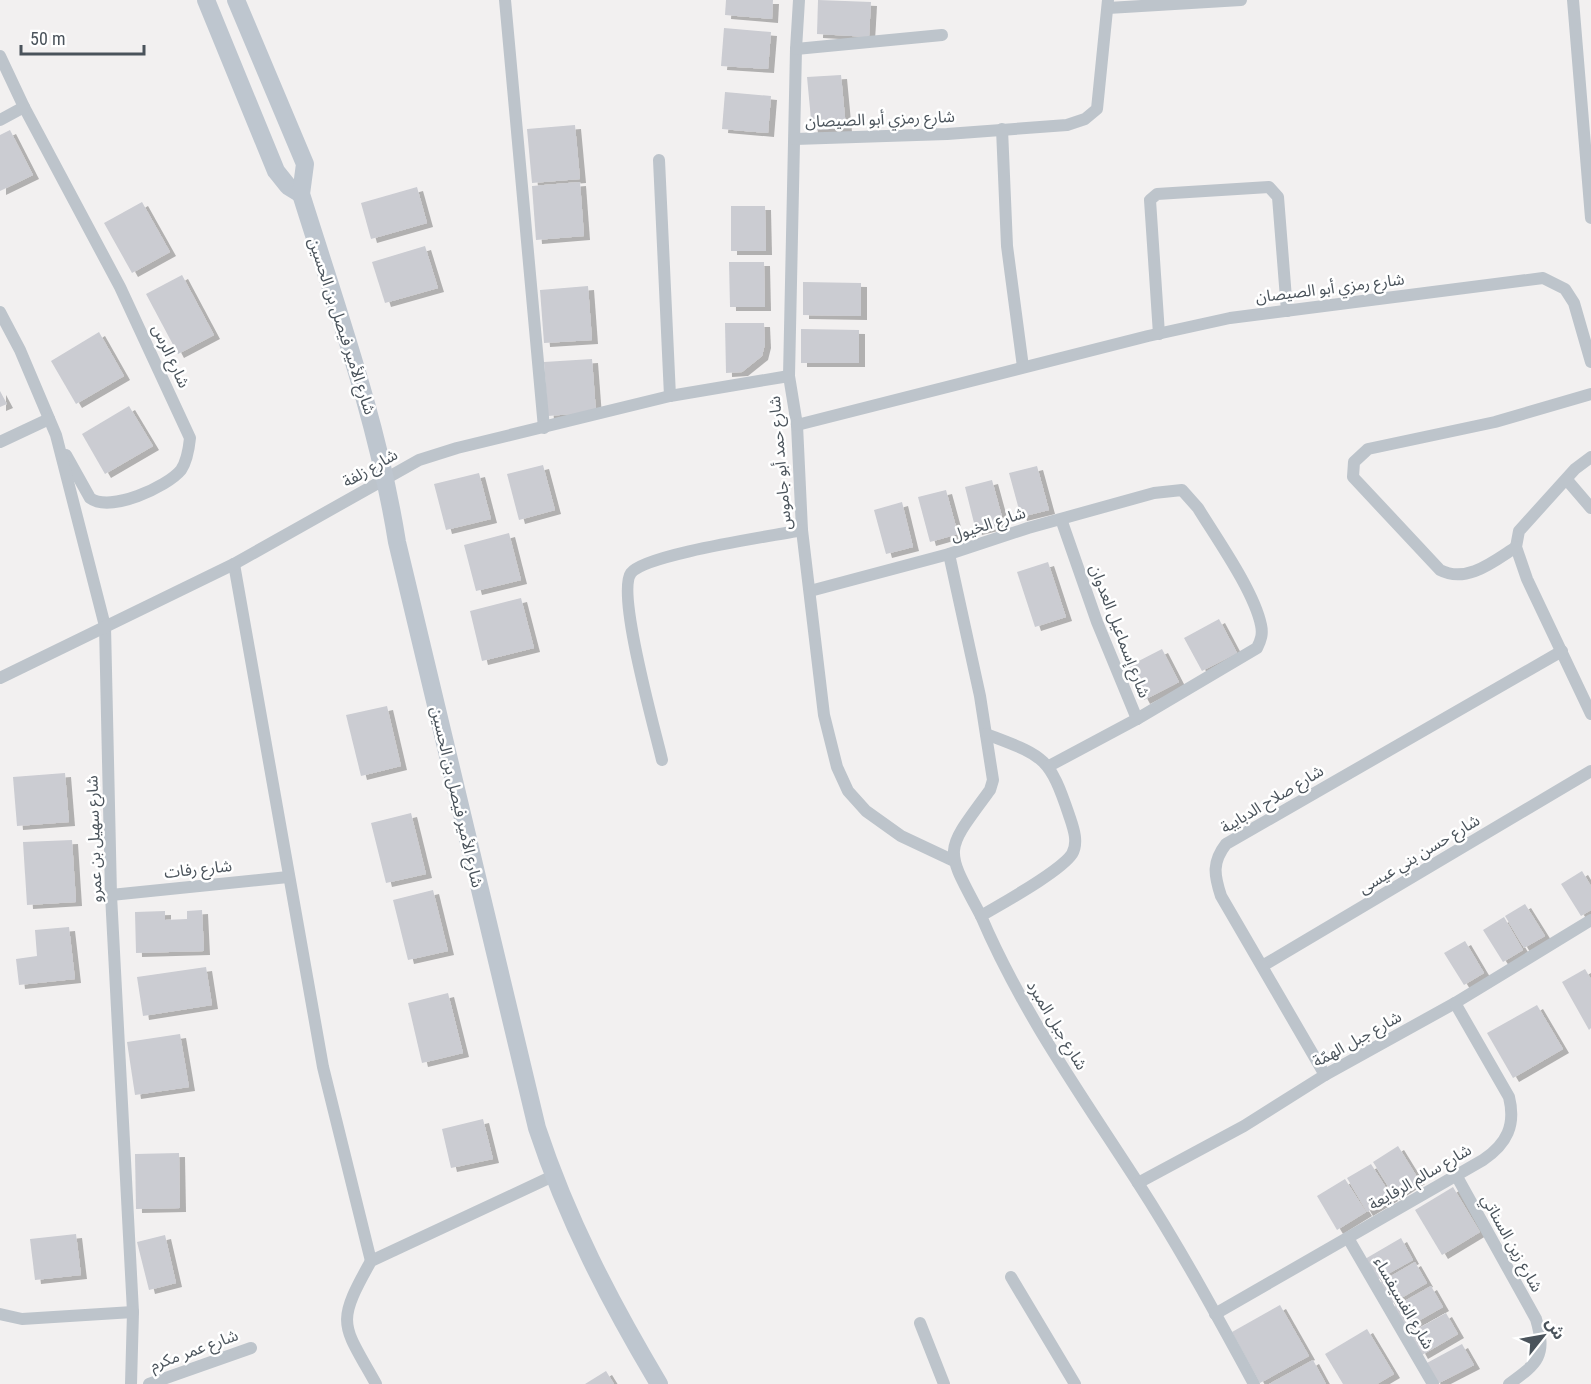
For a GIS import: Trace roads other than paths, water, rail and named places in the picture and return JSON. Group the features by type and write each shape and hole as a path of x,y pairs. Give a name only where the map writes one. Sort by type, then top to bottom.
{"street":[{"name":"شارع الأمير فيصل بن الحسين","path":"206,0 276,171 288,186 300,194"},
{"name":"شارع الأمير فيصل بن الحسين","path":"236,0 305,164 300,194 373,421 386,477 399,554 524,1077 553,1176 584,1249 659,1384"},
{"path":"505,0 544,428"},
{"name":"شارع حمد أبو جاموس","path":"799,0 789,376 797,425 802,530 824,715 837,767 848,791 866,811 901,836 952,860"},
{"path":"1108,4 1241,0"},
{"path":"1573,0 1591,218"},
{"name":"شارع رمزي أبو الصيصان","path":"795,139 1067,125 1085,119 1097,109 1108,4"},
{"path":"796,50 942,36"},
{"name":"شارع الرس","path":"0,56 24,107 120,287 183,421 190,443 183,466 164,483 131,498 101,502 90,498 83,489 56,435"},
{"path":"0,120 24,107"},
{"path":"1002,129 1007,246 1023,367"},
{"path":"659,160 670,396"},
{"path":"1159,333 1150,200 1157,194 1269,187 1278,197 1287,310"},
{"name":"شارع رمزي أبو الصيصان","path":"797,425 1159,333 1230,318 1543,278 1565,289 1574,303 1591,362"},
{"name":"شارع سهيل بن عمرو","path":"0,312 56,435 105,626 111,895 133,1312 132,1384"},
{"name":"شارع زلفة","path":"0,678 234,564 386,477 438,453 670,396 789,376"},
{"path":"1516,547 1476,571 1452,576 1440,570 1353,477 1354,462 1368,449 1495,422 1591,394"},
{"path":"0,442 49,418"},
{"path":"1591,456 1575,469 1519,531 1516,547 1527,579 1591,714"},
{"path":"1567,480 1591,508"},
{"name":"شارع الخيول","path":"810,591 949,554 1154,493 1177,490"},
{"name":"شارع إسماعيل العدوان","path":"1061,519 1097,622 1137,719 1243,657 1257,648 1262,639 1262,626 1256,610 1231,564 1198,508 1189,496 1177,490"},
{"path":"662,760 633,635 627,579 632,571 658,559 802,530"},
{"path":"949,554 986,734 993,780 990,790 958,835 953,845 952,860"},
{"path":"234,564 323,1067 371,1261"},
{"name":"شارع صلاح الدبايبة","path":"1325,1075 1264,965 1221,896 1214,876 1217,856 1226,844 1562,651"},
{"path":"1049,766 1137,719"},
{"path":"981,916 1065,862 1076,846 1074,829 1059,785 1049,766 1032,752 986,734"},
{"name":"شارع حسن بني عيسى","path":"1264,965 1591,771"},
{"name":"شارع جبل المبرد","path":"952,860 1016,989 1074,1086 1138,1183 1254,1384"},
{"name":"شارع رفات","path":"111,895 288,877"},
{"name":"شارع جبل الهمّة","path":"1138,1183 1244,1126 1325,1075 1455,1003 1591,920"},
{"name":"شارع سالم الرفايعة","path":"1215,1314 1483,1160 1502,1144 1508,1134 1513,1113 1509,1097 1455,1003"},
{"name":"شارع زين السناتي","path":"1456,1175 1536,1319 1542,1344 1538,1359 1509,1384"},
{"path":"376,1384 350,1337 345,1318 355,1289 371,1261 553,1176"},
{"name":"شارع الفسيفساء","path":"1348,1238 1432,1384"},
{"path":"1011,1277 1075,1384"},
{"path":"0,1314 21,1318 133,1312"},
{"path":"920,1323 944,1384"},
{"name":"شارع عمر مكرم","path":"148,1384 251,1348"}]}
